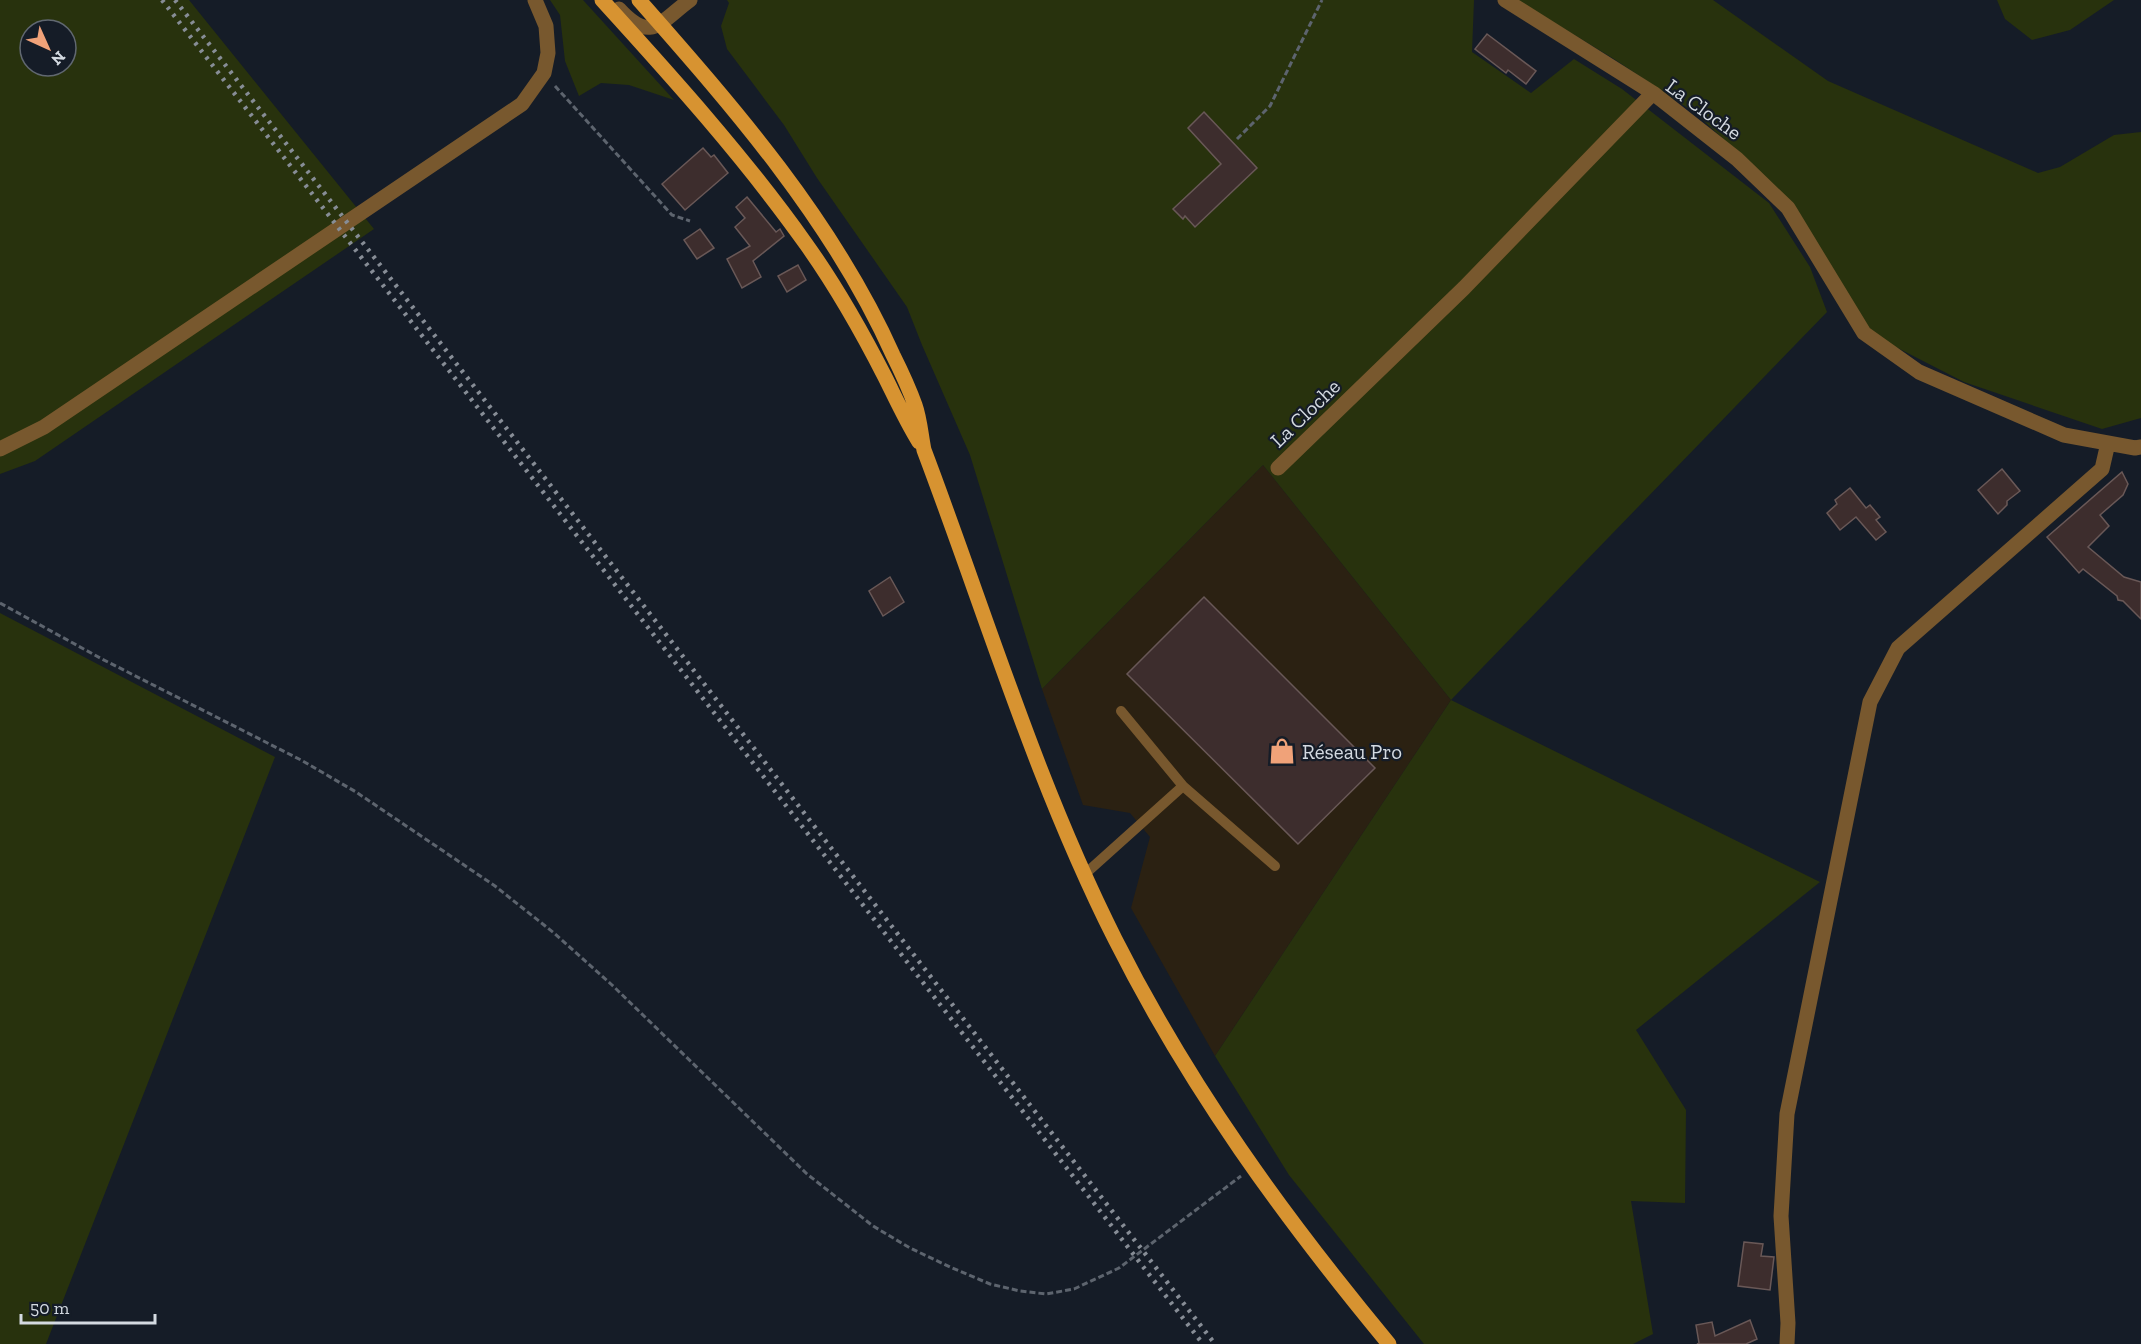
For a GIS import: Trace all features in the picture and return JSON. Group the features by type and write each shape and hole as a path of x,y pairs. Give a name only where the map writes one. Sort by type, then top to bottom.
{"main road":[{"path":"602,0 731,148 806,244 848,309 902,414 924,450"},
{"path":"639,0 789,182 849,269 878,322 915,407 924,450 1032,751 1114,937 1197,1086 1252,1168 1313,1250 1389,1344"}],"street":[{"path":"0,449 53,421 522,104 544,73 548,53 546,26 535,0"},
{"path":"611,0 630,21 646,28 660,24 690,0"},
{"path":"1504,0 1653,93"},
{"name":"La Cloche","path":"1278,468 1464,288 1653,93 1737,159 1788,208 1864,333 1919,372 2064,435 2135,448 2141,447"},
{"path":"1787,1344 1788,1323 1781,1216 1787,1114 1870,702 1898,648 2102,469 2108,443"}],"lane":[{"path":"1121,711 1183,786 1275,866"},
{"path":"1085,874 1183,786"}],"path":[{"path":"1237,139 1270,106 1322,0"},
{"path":"544,73 672,214 690,221"},
{"path":"0,603 102,659 301,760 356,792 495,886 555,933 604,978 807,1174 873,1226 910,1248 950,1267 990,1284 1020,1291 1046,1293 1074,1289 1119,1268 1252,1168"}],"shaded area":[{"path":"1263,465 1451,700 1215,1056 1131,908 1150,837 1130,813 1083,805 1042,689"}],"green space":[{"path":"0,0 189,0 374,229 35,461 0,474"},
{"path":"550,0 583,0 674,100 629,85 601,83 579,96 565,61 560,15"},
{"path":"727,0 1474,0 1472,52 1531,93 1574,59 1622,89 1769,203 1810,267 1827,312 1451,700 1263,465 1042,689 970,455 907,307 817,178 784,125 727,49 721,26 729,3"},
{"path":"1517,0 1713,0 1828,81 2038,173 2060,167 2114,135 2141,132 2141,418 2102,429 1964,382 1888,343 1863,323 1767,179 1695,113 1614,59"},
{"path":"1997,0 2114,0 2070,30 2032,40 2005,19"},
{"path":"0,613 275,757 46,1344 0,1344"},
{"path":"1451,700 1820,882 1636,1030 1686,1110 1685,1203 1631,1201 1653,1334 1633,1344 1424,1344 1289,1175 1215,1056"}],"building":[{"path":"1487,34 1536,71 1526,84 1508,70 1506,73 1475,49"},
{"path":"1204,112 1257,168 1195,227 1185,216 1183,219 1173,209 1221,164 1188,128"},
{"path":"703,148 711,157 714,155 728,173 685,210 662,184"},
{"path":"747,197 776,232 780,229 784,236 753,261 761,277 742,288 727,259 750,246 735,227 745,218 736,207"},
{"path":"700,229 714,248 697,259 684,240"},
{"path":"798,265 806,280 787,292 778,276"},
{"path":"2002,469 2020,491 2007,501 2007,505 1998,514 1978,490"},
{"path":"2122,472 2128,484 2123,495 2100,515 2109,526 2088,547 2124,577 2141,582 2141,619 2123,601 2118,600 2117,596 2083,569 2079,573 2047,537"},
{"path":"1850,488 1866,508 1870,505 1880,517 1876,520 1886,532 1876,540 1856,517 1840,530 1827,513 1837,504 1835,500"},
{"path":"890,577 904,602 883,616 869,591"},
{"path":"1204,597 1375,768 1298,844 1127,674"},
{"path":"1744,1242 1763,1244 1761,1256 1774,1257 1770,1290 1738,1286"},
{"path":"1750,1320 1757,1339 1746,1344 1697,1344 1699,1343 1696,1325 1712,1322 1715,1336"}],"railway":[{"path":"162,0 1203,1344"},
{"path":"175,0 1215,1344"}],"place":[{"name":"Réseau Pro","path":"1282,751"}]}
